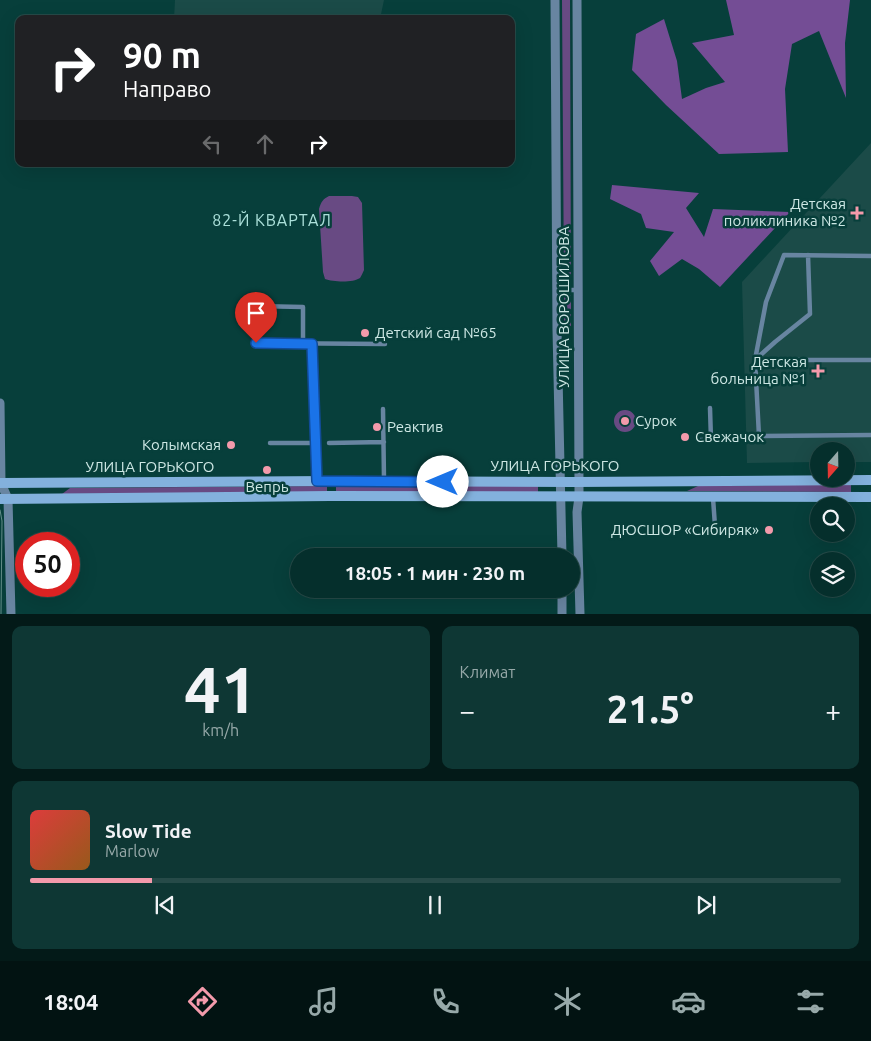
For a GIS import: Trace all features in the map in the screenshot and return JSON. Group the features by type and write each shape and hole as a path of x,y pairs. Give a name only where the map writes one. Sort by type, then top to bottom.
{"main road":[{"path":"867,497 858,494 854,488 859,480 868,480"},
{"name":"УЛИЦА ГОРЬКОГО","path":"0,483 868,480"},
{"name":"УЛИЦА ГОРЬКОГО","path":"4,499 560,496 867,497"}],"street":[{"name":"УЛИЦА ВОРОШИЛОВА","path":"555,0 562,548"},
{"name":"УЛИЦА ВОРОШИЛОВА","path":"576,0 579,482 576,512 580,614"},
{"path":"0,403 0,483 4,499 11,614"},
{"path":"562,598 562,614"}],"lane":[{"path":"871,256 784,255 766,302 755,360 759,436 871,435"},
{"path":"755,360 810,314 808,255"},
{"path":"558,290 578,290"},
{"path":"252,306 303,307 303,344"},
{"path":"256,343 385,344"},
{"path":"312,344 317,481"},
{"path":"755,360 871,360"},
{"path":"383,408 384,482"},
{"path":"710,408 711,440"},
{"path":"700,440 738,440"},
{"path":"270,442 315,443"},
{"path":"329,442 384,442"},
{"path":"714,498 715,526"}],"shaded area":[{"path":"175,0 384,0 381,15 174,15"},
{"path":"562,0 570,0 571,286 564,286"},
{"path":"726,0 850,0 845,43 846,98 819,31 792,44 785,89 788,152 719,154 666,105 632,70 636,34 664,19 677,61 682,99 725,82 692,43 734,35"},
{"path":"871,143 871,462 855,462 855,442 810,442 810,462 747,463 742,282"},
{"path":"612,185 699,193 686,208 704,237 713,209 790,212 720,287 699,269 682,259 659,276 650,261 674,232 646,228 641,214 610,199"},
{"path":"329,196 358,197 362,203 364,270 357,280 343,282 325,279 319,209 322,201"},
{"path":"564,295 571,295 571,326 564,326"},
{"path":"625,410 633,413 636,421 633,429 625,432 617,429 614,421 617,413"},
{"path":"538,485 538,492 336,492 336,486"},
{"path":"810,485 810,488 851,488 851,492 687,491 698,486"},
{"path":"327,486 327,492 62,494 70,488"}],"tram line":[{"path":"0,510 2,521 1,614"}],"place":[{"name":"Детская поликлиника №2","path":"857,213"},
{"name":"Детский сад №65","path":"365,333"},
{"name":"Детская больница №1","path":"818,371"},
{"name":"Сурок","path":"625,421"},
{"name":"Реактив","path":"377,427"},
{"name":"Свежачок","path":"685,437"},
{"name":"Колымская","path":"231,445"},
{"name":"Вепрь","path":"267,470"},
{"name":"ДЮСШОР «Сибиряк»","path":"769,530"}],"district":[{"name":"82-Й КВАРТАЛ","path":"272,220"}],"route":[{"path":"256,343 312,344 317,481 443,482"}]}
